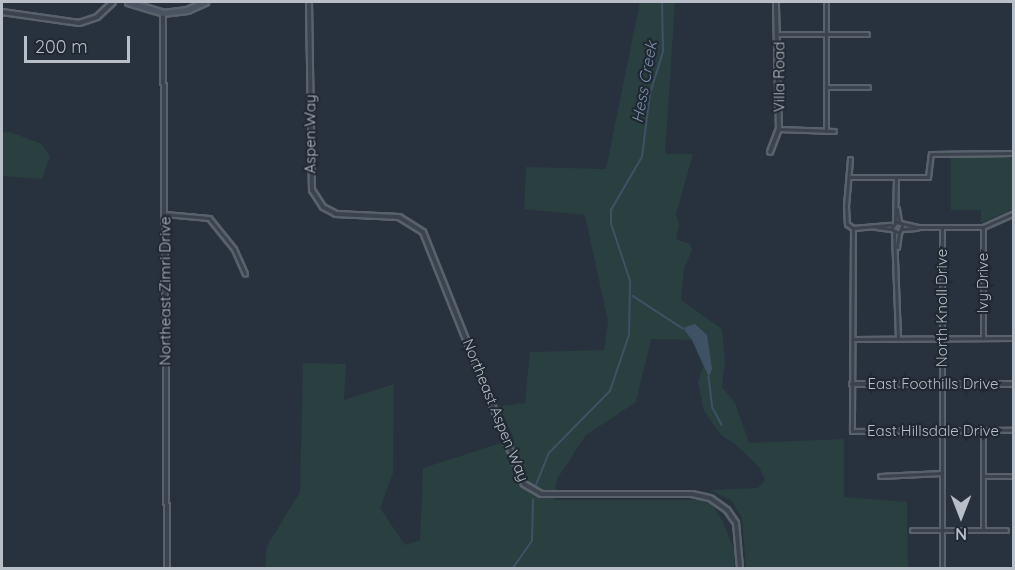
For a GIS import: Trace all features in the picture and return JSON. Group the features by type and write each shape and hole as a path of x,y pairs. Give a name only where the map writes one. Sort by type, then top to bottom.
{"main road":[{"path":"128,2 164,13 187,10 205,2"}],"street":[{"path":"2,12 79,23 97,16 113,2"},
{"name":"Aspen Way","path":"309,2 310,182 315,197 336,214 391,216 411,222"},
{"name":"Villa Road","path":"770,152 779,129 779,34 776,2"},
{"path":"826,2 826,131"},
{"name":"Northeast Zimri Drive","path":"164,13 167,568"},
{"path":"779,34 867,34"},
{"path":"826,87 868,87"},
{"path":"779,129 834,131"},
{"path":"850,177 928,177 932,172 931,154 1014,153"},
{"path":"850,159 846,222 852,228 852,384"},
{"path":"896,177 897,339"},
{"path":"852,228 983,227 1014,213"},
{"path":"165,214 209,218 234,249 245,274"},
{"name":"Northeast Aspen Way","path":"411,222 430,246 524,484 541,494 692,494 710,498 727,510 736,523 740,568"},
{"name":"North Knoll Drive","path":"942,227 942,568"},
{"name":"Ivy Drive","path":"983,227 983,338"},
{"path":"852,339 1014,338"},
{"name":"East Foothills Drive","path":"852,384 1014,384"},
{"name":"East Hillsdale Drive","path":"852,384 852,431 1014,430"},
{"path":"983,430 983,530"},
{"path":"880,476 942,473"},
{"path":"983,476 1014,476"},
{"path":"912,530 1006,530"}],"green space":[{"path":"640,2 675,2 665,154 693,154 676,214 679,225 676,239 690,244 692,250 684,269 681,300 722,329 725,362 722,387 735,403 749,443 844,439 844,497 907,502 908,568 746,568 742,518 731,500 710,490 758,488 765,480 759,467 735,444 721,435 704,411 698,382 703,367 692,340 651,339 636,402 586,435 557,479 554,500 699,500 712,505 722,520 735,552 734,568 265,568 267,546 300,492 303,363 346,364 344,400 394,384 393,473 380,508 405,545 420,540 423,468 514,439 499,406 525,403 530,352 604,350 608,322 585,215 524,209 526,167 606,169"},
{"path":"10,132 42,144 50,157 42,179 2,176 2,133"},
{"path":"1008,154 1013,161 1013,209 981,223 981,210 951,210 951,155"}],"water":[{"path":"695,324 707,335 712,369 709,377 692,340 683,328"}],"waterway":[{"name":"Hess Creek","path":"536,485 549,453 610,391 629,335 630,281 611,224 611,210 642,157 650,94 663,52 662,2"},
{"path":"633,296 682,328"},
{"path":"709,377 713,408 722,425"},
{"name":"Hess Creek","path":"513,568 532,541 533,500"}]}
